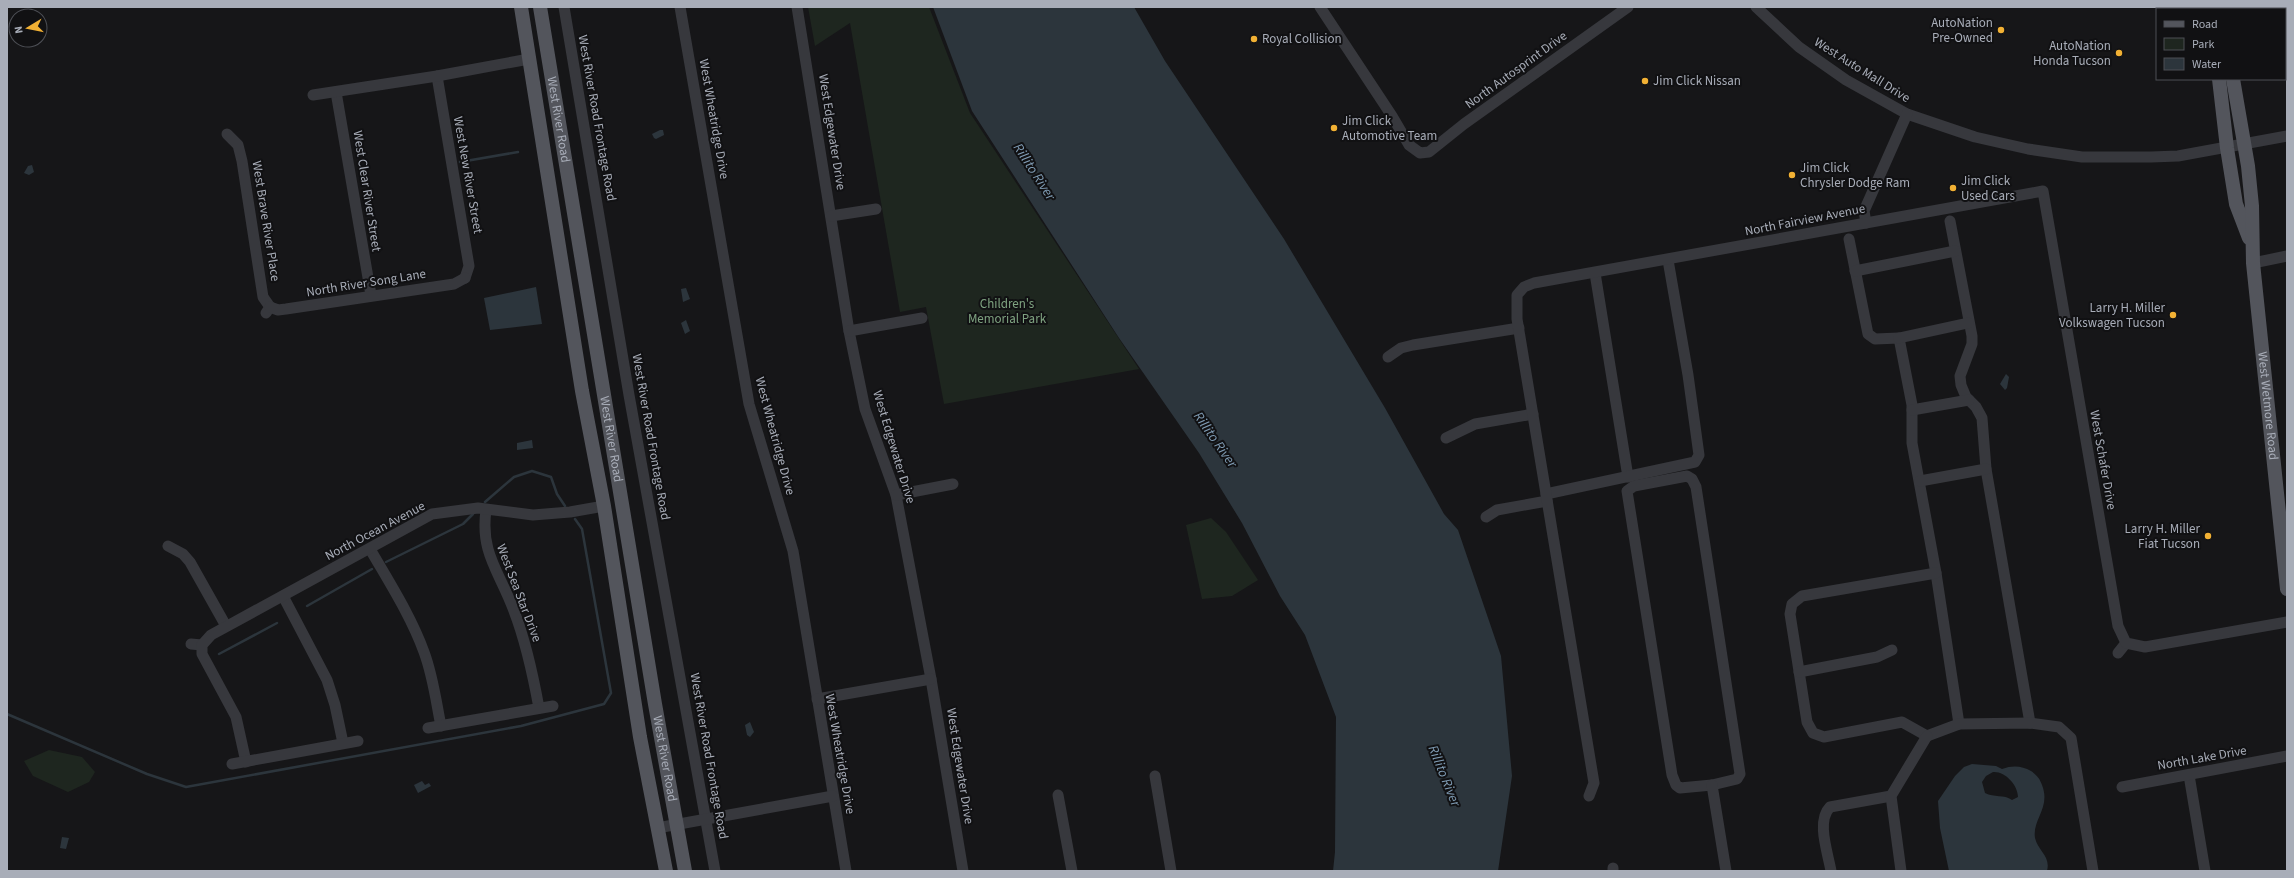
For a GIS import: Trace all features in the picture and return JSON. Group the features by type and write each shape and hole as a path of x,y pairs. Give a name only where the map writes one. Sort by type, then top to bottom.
{"main road":[{"name":"West River Road","path":"521,7 589,429 604,506 640,737 666,871"},
{"name":"West River Road","path":"540,7 685,871"},
{"name":"West Wetmore Road","path":"2219,80 2227,148 2236,204 2252,246"},
{"name":"West Wetmore Road","path":"2233,80 2245,144 2252,206 2253,263 2283,510 2287,589"}],"street":[{"name":"West River Road Frontage Road","path":"564,7 630,402 715,871"},
{"name":"West Wheatridge Drive","path":"680,7 749,404 793,551 846,871"},
{"name":"West Edgewater Drive","path":"797,7 849,331 865,409 896,495 931,679 963,871"},
{"name":"North Autosprint Drive","path":"1320,7 1392,116 1409,145 1420,153 1429,152 1464,124 1628,7"},
{"name":"West Auto Mall Drive","path":"1756,7 1799,47 1846,80 1907,114 1975,137 2028,149 2082,157 2178,156 2227,148"},
{"path":"313,95 437,76 529,59"},
{"name":"West New River Street","path":"437,76 470,266 469,280"},
{"name":"West Clear River Street","path":"336,92 371,295"},
{"path":"1866,223 1864,211 1907,114"},
{"name":"West Brave River Place","path":"227,134 238,145 242,161 263,296 268,310"},
{"path":"2227,148 2287,136"},
{"name":"North Fairview Avenue","path":"1519,328 1517,295 1520,290 1534,283 1668,260 2043,191"},
{"name":"West Schafer Drive","path":"2043,191 2118,626 2126,643"},
{"path":"831,216 876,209"},
{"path":"1950,221 1968,323 1972,336 1972,344 1960,376 1961,385 1969,400 1982,418 1986,469 2030,723"},
{"path":"1849,239 1868,334 1875,340 1899,338 1968,323"},
{"path":"1855,271 1955,251"},
{"path":"2253,263 2287,256"},
{"path":"1486,517 1497,510 1628,477 1695,462 1699,455 1688,375 1668,260"},
{"path":"1595,272 1628,477"},
{"name":"North River Song Lane","path":"268,310 286,309 371,295 454,284 469,280"},
{"path":"849,331 922,318"},
{"path":"1388,357 1401,348 1413,345 1519,328 1594,783 1589,796"},
{"path":"1899,338 1912,410 1912,443 1936,573 1959,724"},
{"path":"1912,410 1969,400"},
{"path":"1446,438 1475,424 1533,414"},
{"path":"1920,481 1986,469"},
{"path":"1687,476 1692,479 1696,487 1740,774 1737,779 1712,785 1680,788 1676,785 1672,775 1627,490 1634,486 1687,476"},
{"path":"896,495 954,484"},
{"name":"North Ocean Avenue","path":"246,762 236,717 196,645 226,626 432,514 468,508 533,515 570,512 604,506"},
{"name":"West Sea Star Drive","path":"486,510 484,526 487,551 514,609 523,635 539,708"},
{"path":"168,546 183,554 190,562 226,626"},
{"path":"370,549 414,628 424,651 431,674 441,726"},
{"path":"1927,736 1902,722 1824,737 1813,733 1807,722 1790,614 1792,604 1802,596 1936,573"},
{"path":"283,596 327,680 335,705 343,743"},
{"path":"2118,653 2126,643 2144,647 2287,622"},
{"path":"1799,672 1877,657 1892,650"},
{"path":"817,699 931,679"},
{"path":"428,728 553,706"},
{"path":"1901,871 1891,796 1927,736 1959,724 2030,723 2059,727 2071,738 2093,871"},
{"path":"232,764 358,740"},
{"name":"North Lake Drive","path":"2122,787 2287,756"},
{"path":"2189,775 2205,871"},
{"path":"1155,776 1172,871"},
{"path":"1712,785 1726,871"},
{"path":"1058,795 1072,871"},
{"path":"657,828 833,796"},
{"path":"1831,871 1824,824 1824,813 1830,807 1891,796"}],"green space":[{"name":"Children's Memorial Park","path":"808,7 929,7 970,113 1139,369 944,404 926,307 900,312 850,23 815,46"},
{"path":"1211,518 1226,532 1258,580 1232,596 1202,599 1186,525"},
{"path":"49,750 82,757 95,772 89,782 68,792 33,776 24,761"}],"water":[{"name":"Rillito River","path":"933,7 1134,7 1165,61 1284,239 1385,408 1444,514 1458,530 1501,656 1512,776 1498,871 1333,871 1335,852 1336,717 1305,635 1280,596 1242,523 1199,453 1119,338 972,111"},
{"path":"663,130 664,135 656,139 654,138 652,134"},
{"path":"32,165 34,172 29,175 24,173 28,166"},
{"path":"536,287 542,324 490,330 484,298"},
{"path":"686,288 690,299 683,302 681,289"},
{"path":"686,320 690,331 685,334 681,323"},
{"path":"2006,374 2009,377 2007,388 2005,390 2000,384"},
{"path":"532,440 533,448 517,450 517,443"},
{"path":"750,722 754,732 750,737 747,735 745,725"},
{"path":"1972,764 1996,766 2002,769 2017,767 2031,771 2038,777 2042,785 2044,800 2036,825 2035,838 2046,857 2048,866 2047,871 1949,871 1940,828 1938,801 1955,776 1964,767","holes":["1993,772 1998,772 2010,780 2016,788 2018,797 2012,800 2006,797 1985,793 1982,782 1986,776"]},
{"path":"422,781 425,785 429,783 431,786 418,793 414,785"},
{"path":"62,837 69,838 66,849 60,848"}],"waterway":[{"path":"460,162 518,152"},
{"path":"485,502 514,477 532,471 551,477 557,494 565,506"},
{"path":"386,562 463,524 473,514"},
{"path":"7,714 147,774 186,787 521,726 604,704 611,693 582,529 575,519"},
{"path":"307,606 372,569"},
{"path":"219,654 277,623"}],"place":[{"name":"AutoNation Pre-Owned","path":"2001,30"},
{"name":"Royal Collision","path":"1254,39"},
{"name":"AutoNation Honda Tucson","path":"2119,53"},
{"name":"Jim Click Nissan","path":"1645,81"},
{"name":"Jim Click Automotive Team","path":"1334,128"},
{"name":"Jim Click Chrysler Dodge Ram","path":"1792,175"},
{"name":"Jim Click Used Cars","path":"1953,188"},
{"name":"Larry H. Miller Volkswagen Tucson","path":"2173,315"},
{"name":"Larry H. Miller Fiat Tucson","path":"2208,536"}]}
